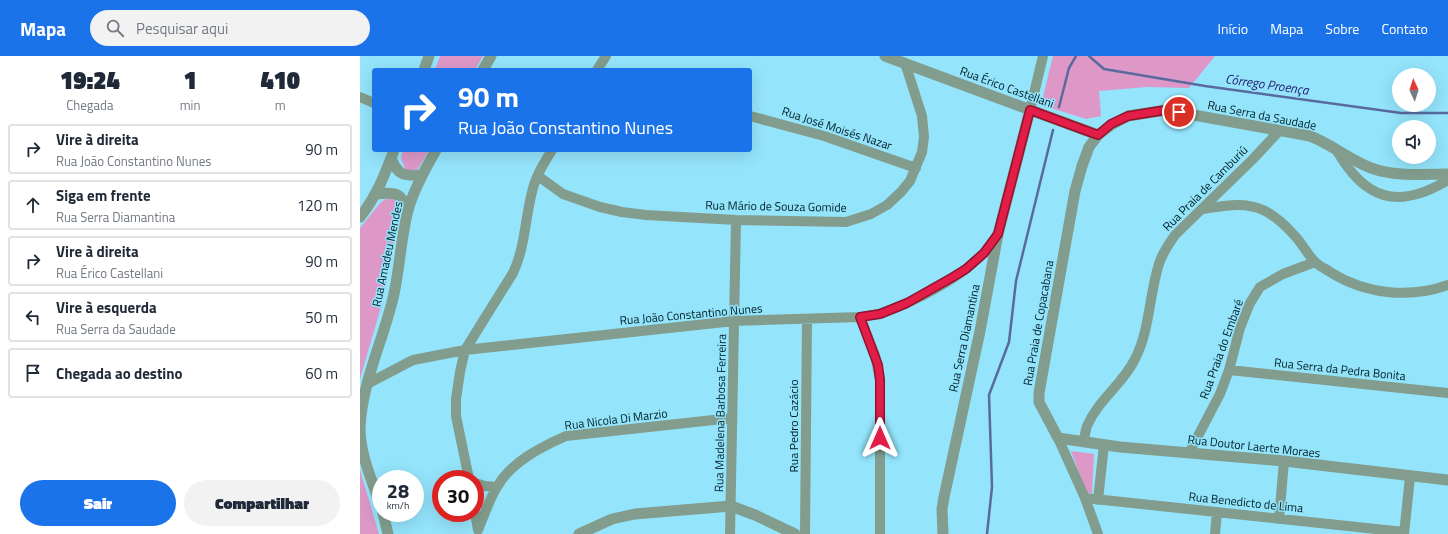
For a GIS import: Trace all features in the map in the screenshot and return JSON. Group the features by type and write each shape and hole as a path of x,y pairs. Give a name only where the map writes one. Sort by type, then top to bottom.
{"street":[{"path":"425,68 429,56"},
{"path":"484,68 491,56"},
{"path":"598,68 606,56"},
{"name":"Rua Érico Castellani","path":"885,56 1098,135"},
{"name":"Rua Serra Diamantina","path":"943,534 942,509 944,497 980,331 998,234 1043,56"},
{"name":"Rua Mário de Souza Gomide","path":"538,176 563,194 600,207 622,212 646,215 736,220 846,222 871,214 887,204 901,192 910,181 922,152 924,136 922,116 905,64"},
{"path":"360,97 372,102"},
{"name":"Rua Serra da Saudade","path":"1098,135 1111,124 1128,116 1166,110 1310,136 1324,142 1369,168 1386,172 1402,175 1448,174"},
{"name":"Rua José Moisés Nazar","path":"752,117 824,136 916,168"},
{"name":"Rua Praia de Camburiú","path":"1084,441 1087,427 1099,406 1127,373 1136,358 1143,339 1159,264 1166,249 1175,235 1253,159 1279,131"},
{"name":"Rua Praia de Copacabana","path":"1098,135 1089,148 1075,191 1039,393 1039,402 1058,438 1085,498 1098,534"},
{"path":"1336,149 1344,164 1365,186 1374,192 1384,195 1396,197 1413,196 1430,190 1448,180"},
{"name":"Rua Amadeu Mendes","path":"372,479 362,448 360,430 362,405 394,293 408,212 422,175 435,152"},
{"path":"467,470 456,416 456,398 465,350 518,264 531,195 538,176 551,152"},
{"path":"393,154 394,166 399,172 407,175 422,175"},
{"path":"360,217 376,194 393,154"},
{"path":"376,194 392,193 400,196 404,200 408,212"},
{"path":"1203,208 1240,204 1263,210 1294,235 1316,262 1337,276 1358,285 1388,292 1422,292 1448,286"},
{"name":"Rua Madelena Barbosa Ferreira","path":"730,534 736,220"},
{"name":"Rua João Constantino Nunes","path":"367,384 413,360 465,350 734,321 860,317 880,314 907,303 966,269 984,253 998,234"},
{"name":"Rua Praia do Embaré","path":"1189,452 1220,394 1229,370 1240,328 1250,303 1260,288 1283,274 1316,262"},
{"path":"860,317 875,355 880,380 880,534"},
{"name":"Rua Pedro Cazácio","path":"805,534 807,318"},
{"name":"Rua Serra da Pedra Bonita","path":"1229,370 1448,393"},
{"name":"Rua Nicola Di Marzio","path":"477,532 497,487 503,478 531,454 549,443 566,436 732,418"},
{"name":"Rua Doutor Laerte Moraes","path":"1058,438 1104,445 1284,461 1410,477 1448,480"},
{"path":"1098,500 1104,445"},
{"path":"1279,519 1284,461"},
{"path":"1404,533 1410,477"},
{"path":"484,486 497,487"},
{"name":"Rua Benedicto de Lima","path":"1085,498 1404,533"},
{"path":"579,534 612,519 636,514 731,506 755,515 795,534"},
{"path":"1215,534 1217,512"},
{"path":"385,522 388,534"},
{"path":"476,522 477,532"}],"shaded area":[{"path":"440,56 483,56 476,68 436,68"},
{"path":"1053,56 1215,56 1189,88 1147,87 1099,91 1101,116 1086,119 1041,105"},
{"path":"402,152 428,152 418,169 406,171 401,158"},
{"path":"388,198 395,200 398,206 399,216 383,300 360,379 360,228 381,202"},
{"path":"1071,451 1094,454 1092,493 1087,493"},
{"path":"360,470 372,510 372,522 375,522 379,534 360,534"}],"waterway":[{"path":"1059,107 1069,68 1076,56"},
{"name":"Córrego Proença","path":"1089,56 1104,69 1205,86 1401,113 1448,113"},
{"path":"987,534 992,487 989,395 1009,342 1016,281 1053,130"}],"route":[{"path":"880,438 880,380 878,365 860,317 880,314 907,303 966,269 984,253 998,234 1030,110 1098,135 1111,124 1128,116 1166,110 1179,112"}]}
